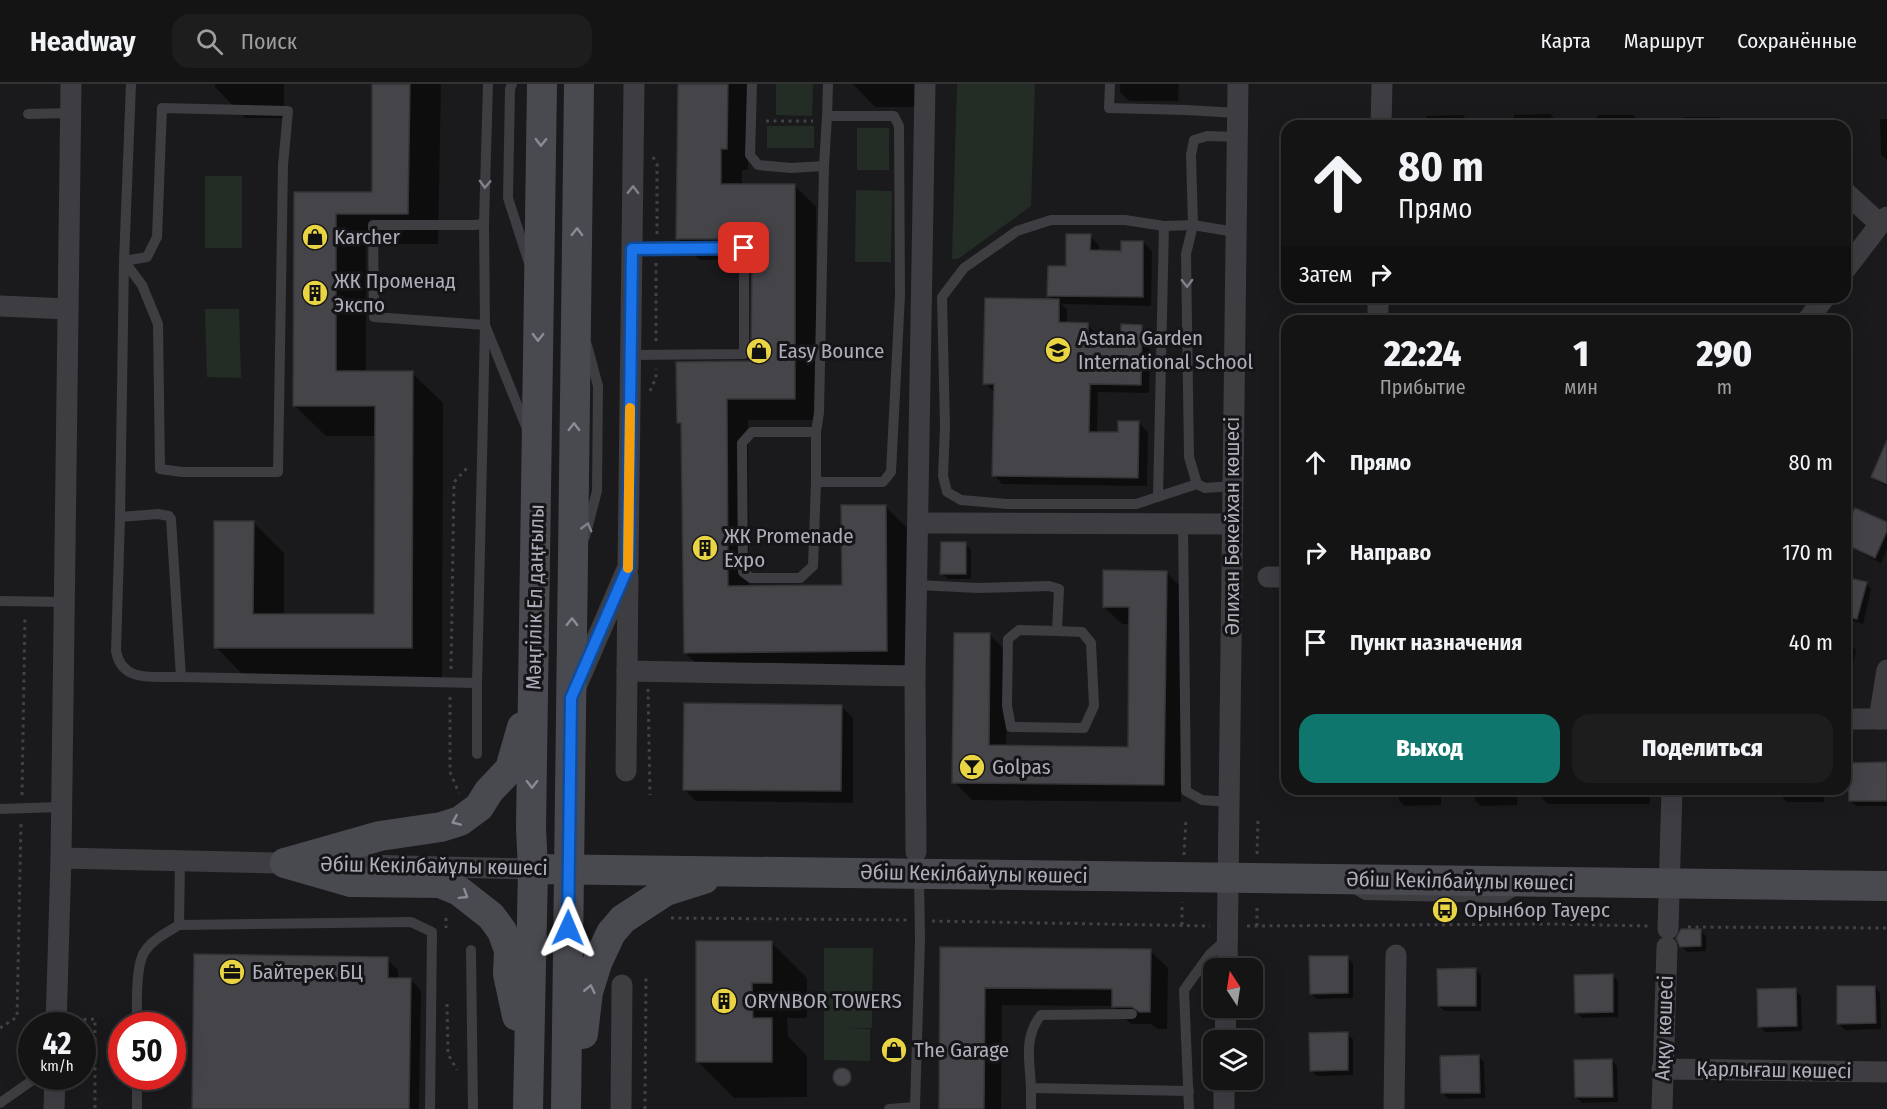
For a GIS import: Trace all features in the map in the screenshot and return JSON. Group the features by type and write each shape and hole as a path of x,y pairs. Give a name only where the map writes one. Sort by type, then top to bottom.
{"main road":[{"name":"Мәңгілік Ел даңғылы","path":"528,1109 542,84"},
{"name":"Мәңгілік Ел даңғылы","path":"566,1109 579,84"},
{"path":"285,863 380,836 441,827 460,821 479,807 510,769 534,685"},
{"path":"285,863 351,882 440,884 459,891 477,903 491,916 501,931 509,950 508,974 517,1018 528,1046"},
{"name":"Әбіш Кекілбайұлы көшесі","path":"533,869 727,871 917,863 1228,878 1887,886"},
{"path":"575,1109 588,992 597,963 611,933 623,919 666,891 727,871"}],"street":[{"path":"56,1012 61,858 71,84"},
{"path":"626,771 634,84"},
{"path":"917,863 915,676 925,84"},
{"name":"Әлихан Бөкейхан көшесі","path":"1227,958 1231,486 1238,84"},
{"path":"1382,84 1382,120"},
{"path":"1851,196 1883,220 1851,262"},
{"path":"0,306 68,309"},
{"path":"918,523 1232,524"},
{"path":"571,698 628,567"},
{"path":"1851,719 1883,719 1887,670"},
{"path":"627,671 915,676"},
{"name":"Аққу көшесі","path":"1662,1109 1672,795"},
{"name":"Әбіш Кекілбайұлы көшесі","path":"61,858 533,869"},
{"path":"1394,1109 1396,955"},
{"path":"621,1109 622,985"},
{"name":"Қарлығаш көшесі","path":"1662,1069 1887,1072"},
{"path":"54,1109 55,1090"},
{"path":"1224,1090 1224,1109"}],"lane":[{"path":"131,84 124,261 116,651 121,667 128,673 141,676 477,683"},
{"path":"477,754 488,84"},
{"path":"512,84 510,89 508,198 539,296"},
{"path":"752,84 750,155 758,165 791,168 824,166"},
{"path":"816,432 752,432 742,443 743,572 751,578 800,578 813,566 828,84"},
{"path":"1110,84 1109,108 1237,113"},
{"path":"162,108 288,111 283,165 278,472 182,472 160,468 158,324 142,285 124,261 147,257 157,237 162,108"},
{"path":"28,114 71,113"},
{"path":"816,482 883,482 891,472 900,295 899,126 894,116 827,118"},
{"path":"1197,484 1189,457 1186,254 1193,225 1191,155 1194,140 1207,136 1237,137"},
{"path":"1231,486 1205,488 1197,484 1136,504 1007,504 961,500 946,492 943,476 945,427 942,297 964,268 1017,231 1051,220 1125,220 1164,226 1193,225 1235,232"},
{"path":"484,223 476,225 373,225 374,316 485,325"},
{"path":"1158,497 1164,226"},
{"path":"631,355 744,354 744,248 632,249"},
{"path":"900,295 922,296"},
{"path":"485,325 537,452"},
{"path":"120,517 158,514 171,519 181,677"},
{"path":"1183,524 1186,791 1202,800 1230,802"},
{"path":"917,585 978,588 1049,586 1059,589 1057,631"},
{"path":"0,602 65,602"},
{"path":"1019,630 1057,631 1082,632 1091,643 1094,706 1084,728 1011,727 1007,706 1008,639 1019,630"},
{"path":"0,809 60,807"},
{"path":"179,925 180,861"},
{"path":"889,1109 915,1108 920,940 917,863"},
{"path":"137,1012 137,983 144,952 157,939 179,925 411,922 432,932 430,1109"},
{"path":"1189,1109 1184,990 1227,932"},
{"path":"471,950 473,1109"},
{"path":"1031,1109 1029,1037 1041,1015 1132,1014"},
{"path":"1031,1088 1189,1091"},
{"path":"0,1103 18,1090"},
{"path":"137,1090 137,1109"}],"path":[{"path":"751,121 827,118"},
{"path":"461,795 450,772 454,482 471,464"},
{"path":"1184,855 1186,818"},
{"path":"1257,856 1258,820"},
{"path":"1182,902 1182,925"},
{"path":"1257,904 1257,926"},
{"path":"663,917 1182,925 1227,932 1257,926 1550,924 1668,934 1887,928"},
{"path":"446,918 446,929"},
{"path":"645,1109 646,976"},
{"path":"447,997 448,1054 458,1071"},
{"path":"95,1090 95,1109"}],"shaded area":[{"path":"776,84 813,84 812,116 776,115"},
{"path":"957,84 1035,84 1031,206 958,259 952,259"},
{"path":"767,126 814,126 814,148 767,148"},
{"path":"857,128 889,128 889,170 857,170"},
{"path":"205,176 242,176 242,248 205,248"},
{"path":"856,190 892,191 891,262 855,262"},
{"path":"205,309 239,309 241,378 207,377"},
{"path":"824,948 873,948 872,1028 846,1028 870,1029 870,1061 824,1060"}],"building":[{"name":"ЖК Променад Экспо","path":"372,84 410,84 408,214 336,214 336,371 413,371 412,648 214,648 214,521 254,521 253,614 374,614 375,406 293,406 294,192 372,192"},
{"path":"678,84 728,84 727,149 721,149 721,184 795,184 795,399 727,399 728,586 842,585 841,505 886,505 887,651 684,653 681,423 677,423 676,362 751,361 752,248 751,239 676,239"},
{"path":"1066,234 1091,234 1090,250 1121,251 1121,241 1143,241 1143,297 1047,296 1048,266 1066,266"},
{"path":"985,298 1059,299 1059,322 1088,323 1088,334 1121,334 1121,324 1142,325 1141,385 1090,384 1089,432 1118,432 1118,421 1139,421 1138,478 992,476 994,384 983,384"},
{"path":"1887,440 1887,484 1871,477"},
{"path":"1855,508 1887,522 1887,531 1875,558 1851,547 1851,517"},
{"path":"941,542 966,542 966,574 940,574"},
{"path":"1103,570 1167,571 1164,785 952,783 954,633 990,633 989,745 1128,747 1129,607 1103,607"},
{"path":"1851,578 1867,582 1857,619 1851,618"},
{"path":"684,703 842,705 841,791 683,790"},
{"path":"1887,762 1887,801 1849,801 1851,763"},
{"path":"1681,929 1701,929 1701,946 1680,947 1676,938"},
{"name":"ORYNBOR TOWERS","path":"696,941 772,941 772,983 752,983 753,1018 772,1018 772,1062 696,1062"},
{"path":"940,947 1151,949 1150,1012 1139,1012 1132,1007 1112,1007 1112,989 985,988 984,1109 939,1109"},
{"path":"194,954 388,957 388,978 411,978 409,1109 192,1109"},
{"path":"1309,956 1348,956 1348,993 1310,994"},
{"path":"1476,968 1476,1006 1438,1006 1437,969"},
{"path":"1613,974 1613,1012 1575,1013 1574,975"},
{"path":"1837,986 1875,986 1876,1023 1837,1024"},
{"path":"1796,988 1797,1026 1758,1027 1757,989"},
{"path":"1348,1032 1348,1070 1310,1071 1309,1033"},
{"path":"1479,1055 1480,1093 1441,1093 1440,1056"},
{"path":"1612,1059 1613,1097 1575,1097 1574,1060"},
{"path":"842,1068 848,1071 851,1077 848,1083 842,1086 836,1083 833,1077 836,1071"}],"slow traffic":[{"path":"628,568 630,408"}],"place":[{"name":"Karcher","path":"315,237"},
{"name":"ЖК Променад Экспо","path":"315,293"},
{"name":"Astana Garden International School","path":"1058,350"},
{"name":"Easy Bounce","path":"759,351"},
{"name":"ЖК Promenade Expo","path":"705,548"},
{"name":"Golpas","path":"972,767"},
{"name":"Орынбор Тауерс","path":"1445,910"},
{"name":"Байтерек БЦ","path":"232,972"},
{"name":"ORYNBOR TOWERS","path":"724,1001"},
{"name":"The Garage","path":"894,1050"}],"route":[{"path":"568,928 571,698 628,567 632,249 744,248"}]}
